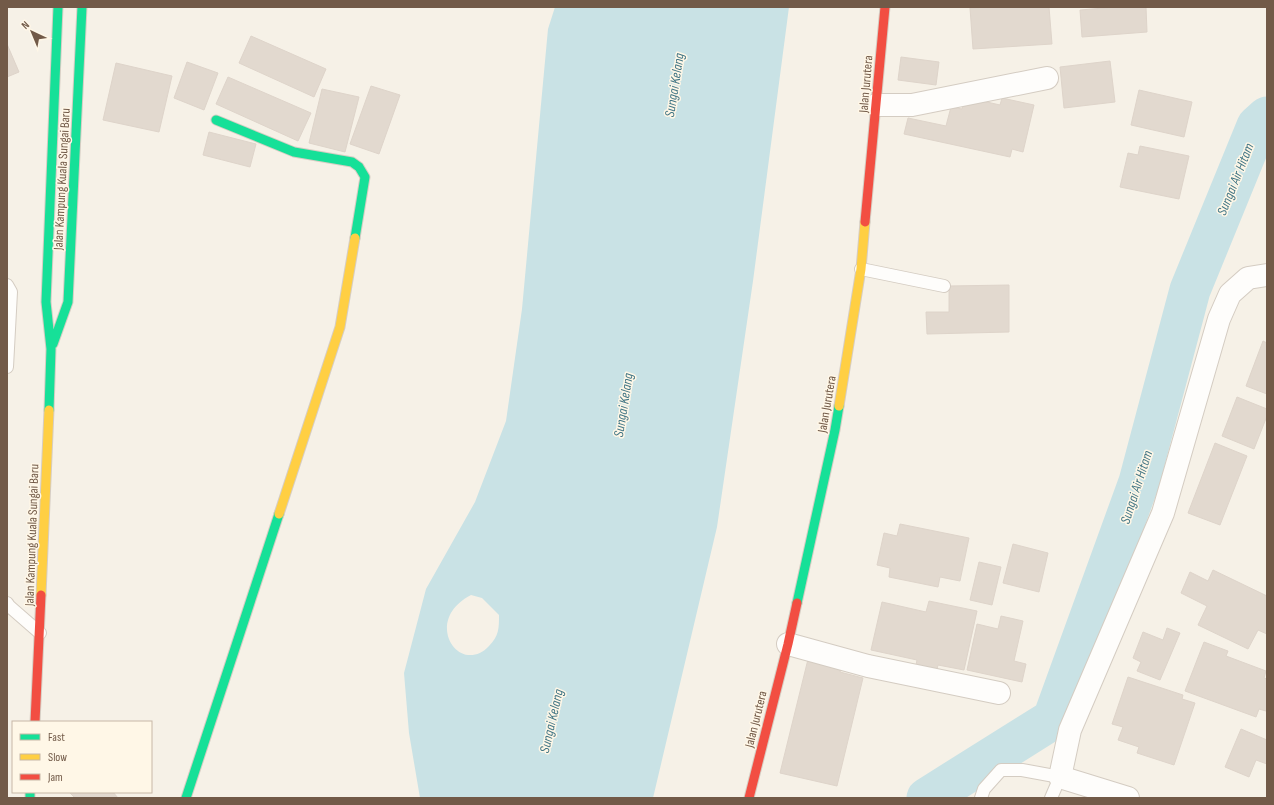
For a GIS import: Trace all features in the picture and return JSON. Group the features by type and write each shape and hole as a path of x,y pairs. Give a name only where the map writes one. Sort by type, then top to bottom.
{"street":[{"name":"Jalan Kampung Kuala Sungai Baru","path":"35,721 40,634 51,349 46,302 58,7"},
{"name":"Jalan Kampung Kuala Sungai Baru","path":"51,349 68,302 82,7"},
{"name":"Jalan Jurutera","path":"748,798 788,644 835,430 861,269 884,7"},
{"path":"876,105 912,105 1047,78"},
{"path":"186,798 340,327 365,177 359,167 352,162 294,152 216,120"},
{"path":"1128,798 1060,777 1070,730 1163,513 1218,319 1230,294 1248,278 1267,275"},
{"path":"788,644 868,666 999,693"}],"lane":[{"path":"861,269 944,286"},
{"path":"7,285 11,292 7,367"},
{"path":"7,603 40,634"},
{"path":"981,798 984,789 1002,770 1022,770 1060,777 1051,798"}],"water":[{"name":"Sungai Kelang","path":"555,7 789,7 753,281 717,527 653,798 420,798 409,733 404,673 426,589 475,502 506,421 522,309 548,29","holes":["471,595 482,598 499,615 498,632 495,639 489,646 478,654 467,655 457,650 450,642 447,631 449,618 456,606"]}],"building":[{"path":"1049,7 1052,44 973,49 970,8"},
{"path":"1116,7 1146,7 1147,32 1082,37 1080,10"},
{"path":"251,36 326,69 314,97 239,63"},
{"path":"7,44 19,72 7,77"},
{"path":"901,57 939,62 936,85 898,80"},
{"path":"1110,61 1115,102 1064,108 1060,67"},
{"path":"187,62 218,73 204,110 174,98"},
{"path":"116,63 172,76 159,132 103,120"},
{"path":"228,77 311,113 298,141 216,104"},
{"path":"371,86 400,95 379,154 350,144"},
{"path":"322,89 359,97 345,152 309,143"},
{"path":"1139,90 1192,102 1184,137 1131,125"},
{"path":"965,97 1000,105 1002,98 1034,105 1023,152 1012,149 1010,157 904,134 908,118 946,126 951,107 962,109"},
{"path":"209,132 256,144 250,167 203,155"},
{"path":"1140,146 1189,156 1179,199 1120,187 1128,153 1138,155"},
{"path":"1009,285 1009,332 927,334 926,312 949,312 949,286"},
{"path":"1263,341 1267,343 1267,394 1246,386"},
{"path":"1237,397 1267,409 1267,416 1254,449 1222,436"},
{"path":"1215,443 1247,456 1220,525 1188,513"},
{"path":"900,524 969,538 960,581 940,577 938,587 889,577 890,568 877,565 884,533 897,536"},
{"path":"1013,544 1048,553 1039,592 1003,583"},
{"path":"979,562 1001,567 992,605 970,600"},
{"path":"1213,570 1267,596 1267,634 1258,630 1248,649 1198,625 1207,606 1181,593 1190,572 1208,581"},
{"path":"929,601 977,611 964,670 938,665 936,674 915,670 917,660 871,650 882,602 926,612"},
{"path":"1001,616 1023,621 1014,661 1026,664 1022,682 967,670 977,624 998,629"},
{"path":"1167,628 1180,633 1160,680 1137,671 1141,662 1133,658 1143,632 1163,640"},
{"path":"1204,642 1228,651 1226,656 1266,671 1264,678 1267,679 1266,711 1259,709 1256,717 1185,691"},
{"path":"811,647 844,655 840,672 863,678 837,786 780,773"},
{"path":"1128,677 1183,695 1182,699 1195,703 1174,765 1137,753 1139,747 1118,740 1123,727 1112,724"},
{"path":"1241,729 1267,740 1267,764 1256,760 1249,777 1225,767"},
{"path":"70,793 114,793 118,798 75,798"}],"waterway":[{"name":"Sungai Air Hitam","path":"927,798 1053,719 1139,482 1190,290 1257,126 1267,117"}],"traffic: fast":[{"path":"49,410 51,349 46,302 58,7"},
{"path":"53,344 68,302 82,7"},
{"path":"216,120 294,152 352,162 359,167 365,177 355,238"},
{"path":"797,603 839,406"},
{"path":"186,798 279,514"},
{"path":"30,793 30,798"}],"traffic: slow":[{"path":"839,406 861,269 865,222"},
{"path":"279,514 340,327 355,238"},
{"path":"41,595 49,410"}],"traffic: jam":[{"path":"865,222 885,7"},
{"path":"35,721 41,595"},
{"path":"749,798 797,603"}]}
